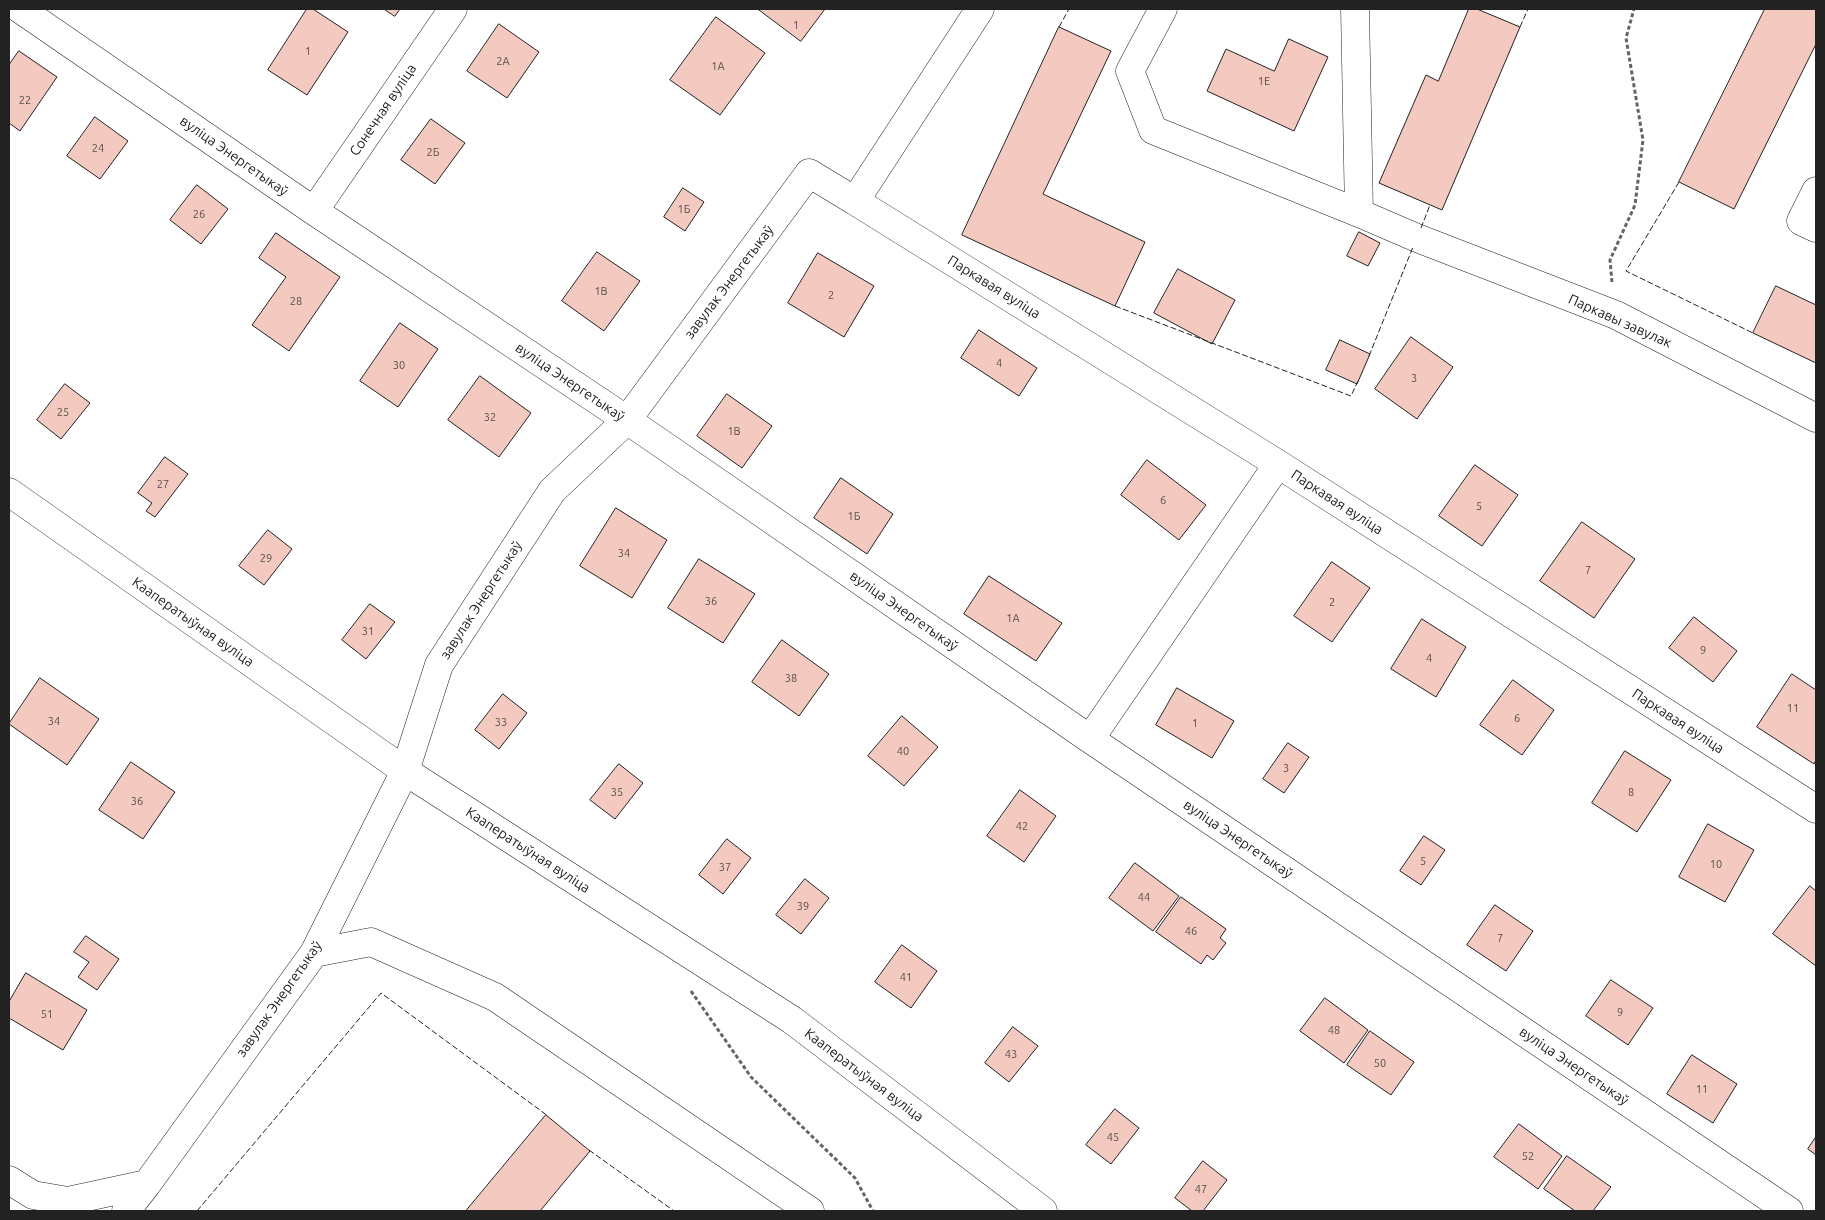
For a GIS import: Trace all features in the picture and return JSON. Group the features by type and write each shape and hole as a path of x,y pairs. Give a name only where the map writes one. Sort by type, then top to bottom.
{"street":[{"name":"Сонечная вуліца","path":"314,211 453,9"},
{"path":"855,201 980,9"},
{"name":"Паркавы завулак","path":"1163,9 1130,71 1152,130 1417,238 1616,315 1816,418"},
{"path":"1355,9 1359,213"},
{"name":"вуліца Энергетыкаў","path":"26,10 314,211 627,420 1090,739 1789,1211"},
{"name":"завулак Энергетыкаў","path":"126,1211 314,952 405,771 439,665 552,491 627,420 809,173 855,201"},
{"path":"1816,191 1801,221 1816,228"},
{"name":"Паркавая вуліца","path":"855,201 1278,464 1816,809"},
{"path":"1090,739 1278,464"},
{"name":"Кааператыўная вуліца","path":"9,492 405,771 792,1020 1043,1211"},
{"path":"314,952 371,942 495,997 810,1211"},
{"path":"9,1180 33,1195 68,1201 147,1184"}],"path":[{"path":"1616,315 1610,260 1634,205 1643,140 1626,38 1634,9"},
{"path":"689,989 751,1077 855,1178 873,1211"}],"building":[{"path":"307,9 313,9 348,32 307,95 268,70"},
{"path":"384,9 400,9 395,16"},
{"path":"758,9 825,9 801,41"},
{"path":"1469,9 1477,9 1520,27 1442,210 1379,183 1426,75 1438,81"},
{"path":"1765,9 1816,9 1816,44 1734,209 1679,182"},
{"path":"716,17 765,53 720,115 670,80"},
{"path":"499,24 539,52 507,98 467,71"},
{"path":"1059,27 1111,51 1043,194 1145,242 1115,306 962,235"},
{"path":"1289,39 1328,57 1294,131 1207,91 1226,49 1274,71"},
{"path":"19,51 57,77 20,131 9,123 9,65"},
{"path":"95,117 128,141 100,179 67,156"},
{"path":"431,119 465,143 435,184 401,160"},
{"path":"197,185 228,209 201,244 170,220"},
{"path":"683,188 704,202 685,231 664,217"},
{"path":"1359,232 1380,243 1368,266 1347,256"},
{"path":"276,233 340,277 289,351 252,325 286,277 259,258"},
{"path":"597,252 640,281 604,331 562,301"},
{"path":"818,253 874,286 844,337 788,303"},
{"path":"1178,269 1235,300 1212,344 1154,313"},
{"path":"1776,286 1816,305 1816,363 1753,333"},
{"path":"400,323 438,349 398,407 360,381"},
{"path":"979,330 1037,368 1019,396 961,358"},
{"path":"1411,337 1453,367 1417,419 1375,389"},
{"path":"1340,340 1370,354 1357,384 1326,370"},
{"path":"480,376 531,413 499,457 448,420"},
{"path":"65,384 90,403 61,439 37,420"},
{"path":"727,394 772,426 742,468 697,436"},
{"path":"165,457 188,474 155,517 146,511 152,503 138,493"},
{"path":"1147,460 1206,505 1179,540 1121,495"},
{"path":"1475,465 1518,495 1482,546 1439,516"},
{"path":"841,478 893,514 867,554 814,518"},
{"path":"616,508 667,540 632,598 580,566"},
{"path":"1582,522 1635,559 1594,618 1540,581"},
{"path":"268,530 292,549 264,585 239,566"},
{"path":"699,559 755,594 723,643 668,608"},
{"path":"1332,562 1370,588 1332,642 1294,616"},
{"path":"989,576 1062,623 1036,661 964,614"},
{"path":"370,604 395,622 366,659 342,640"},
{"path":"1694,617 1737,651 1713,682 1669,648"},
{"path":"1422,619 1466,647 1436,697 1391,669"},
{"path":"782,640 829,674 799,716 752,682"},
{"path":"1792,674 1816,690 1816,760 1814,764 1757,727"},
{"path":"40,678 99,719 67,765 9,724"},
{"path":"1513,680 1554,710 1522,755 1480,725"},
{"path":"1177,688 1234,721 1212,758 1156,725"},
{"path":"503,694 527,713 499,749 475,730"},
{"path":"902,716 938,747 904,786 868,756"},
{"path":"1288,743 1309,757 1284,793 1263,779"},
{"path":"1625,751 1671,780 1637,832 1592,803"},
{"path":"131,762 175,792 143,839 99,810"},
{"path":"619,764 643,783 615,819 590,800"},
{"path":"1020,790 1056,816 1024,862 987,836"},
{"path":"1708,824 1754,850 1725,902 1679,877"},
{"path":"1424,836 1445,850 1421,885 1400,871"},
{"path":"727,839 751,858 723,894 699,875"},
{"path":"1135,863 1179,896 1153,931 1109,898"},
{"path":"805,879 829,898 801,934 776,915"},
{"path":"1810,886 1816,891 1816,966 1773,934"},
{"path":"1181,897 1226,929 1220,938 1226,943 1213,960 1207,955 1201,964 1156,932"},
{"path":"1495,905 1533,931 1506,971 1467,945"},
{"path":"86,936 119,959 97,990 78,977 89,962 74,952"},
{"path":"902,945 937,971 911,1008 875,982"},
{"path":"26,973 87,1010 63,1050 9,1018 9,1002"},
{"path":"1611,980 1653,1008 1628,1045 1586,1016"},
{"path":"1325,998 1368,1030 1344,1063 1300,1031"},
{"path":"1013,1027 1038,1046 1009,1082 985,1063"},
{"path":"1370,1031 1414,1062 1391,1095 1347,1065"},
{"path":"1692,1055 1737,1084 1713,1123 1667,1094"},
{"path":"1115,1109 1139,1128 1111,1164 1086,1145"},
{"path":"546,1115 590,1151 540,1211 466,1211"},
{"path":"1519,1124 1562,1156 1538,1189 1494,1157"},
{"path":"1816,1137 1816,1155 1808,1149"},
{"path":"1567,1156 1611,1187 1593,1211 1575,1211 1544,1189"},
{"path":"1203,1161 1227,1180 1203,1211 1192,1211 1175,1198"}],"fence":[{"path":"1059,27 1069,9"},
{"path":"1520,27 1528,9"},
{"path":"1679,182 1626,271 1755,334"},
{"path":"1421,228 1430,205"},
{"path":"1369,356 1413,247"},
{"path":"1115,306 1351,396 1358,381"},
{"path":"197,1211 381,993 548,1116"},
{"path":"589,1150 674,1211"}]}
